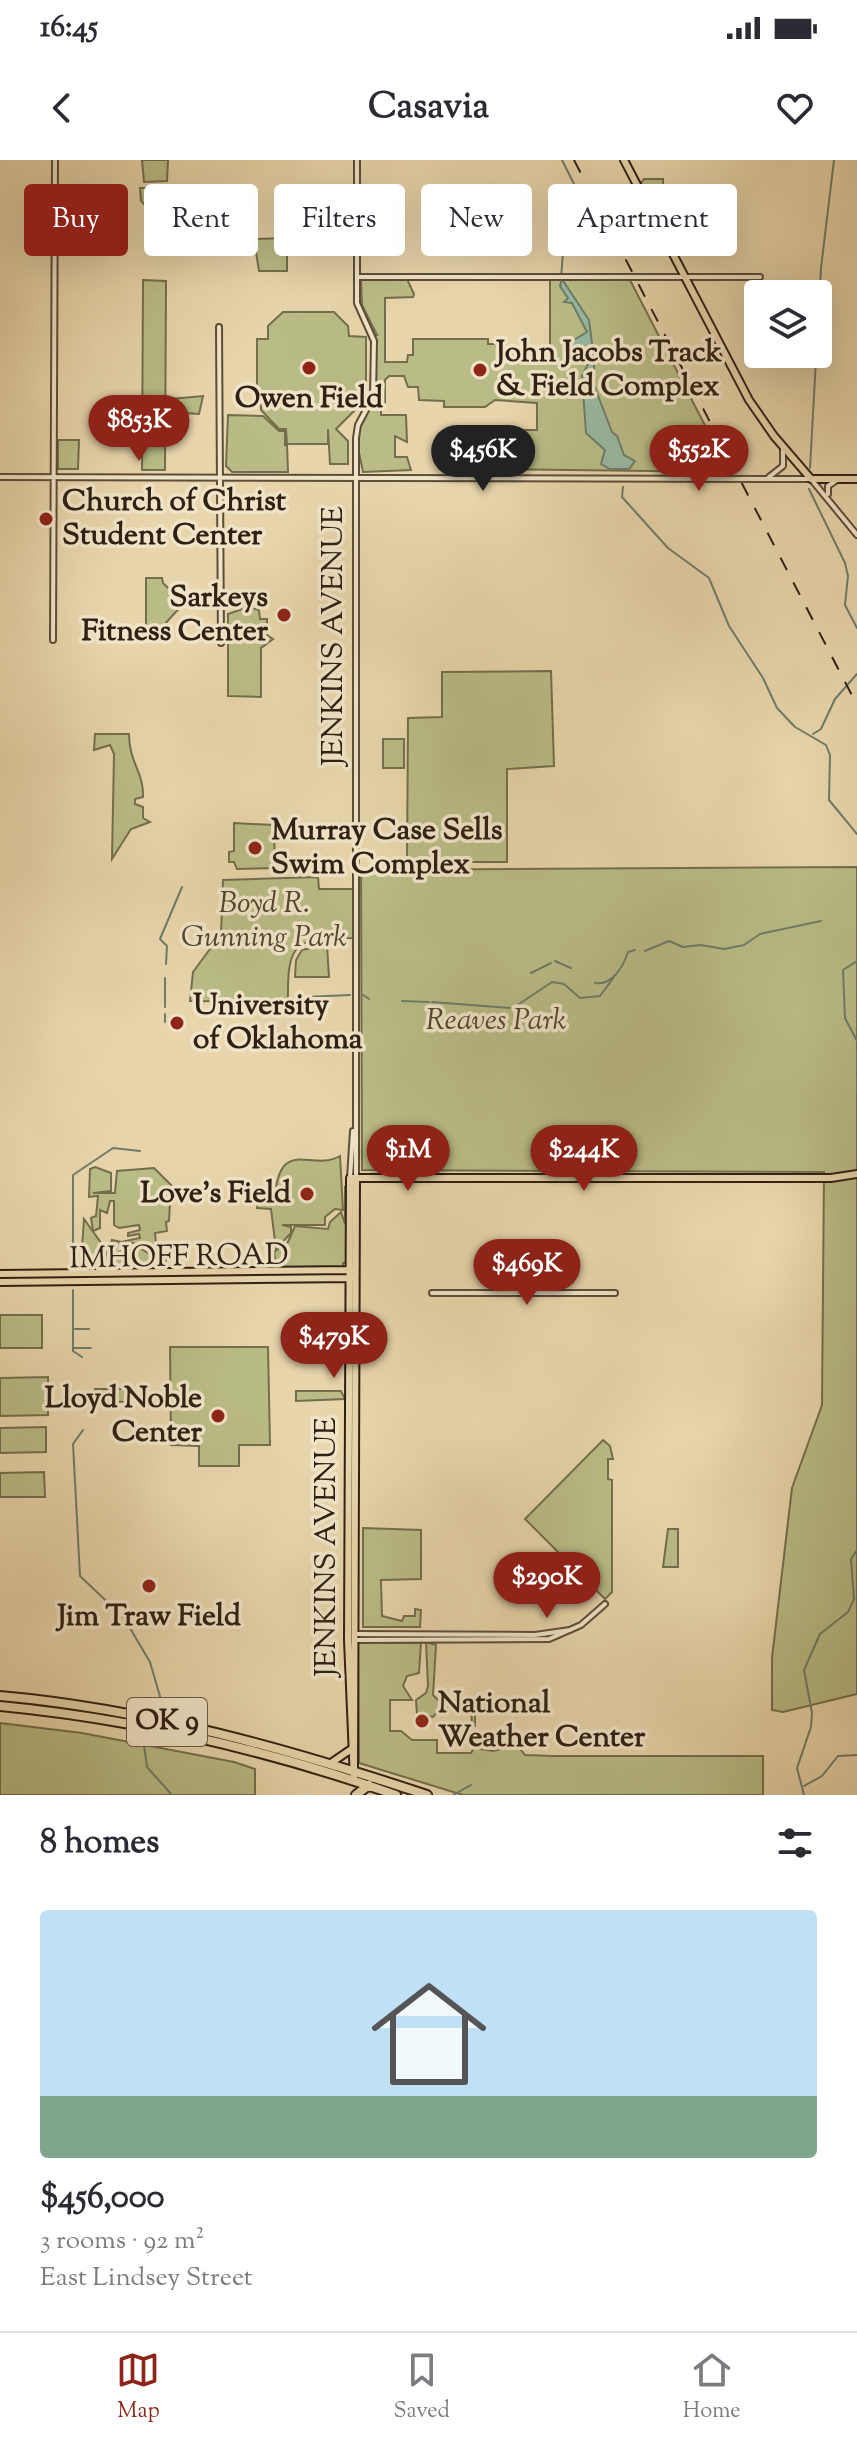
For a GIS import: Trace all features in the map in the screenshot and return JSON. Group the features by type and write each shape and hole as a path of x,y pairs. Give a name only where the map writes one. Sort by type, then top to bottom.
{"highway":[{"name":"OK 9","path":"0,1696 138,1716 231,1735 331,1763 369,1785 396,1795"},
{"name":"OK 9","path":"0,1706 158,1729 353,1773 427,1795"},
{"path":"355,1795 369,1785"}],"main road":[{"path":"624,160 748,398 783,447 811,479 857,479"},
{"path":"353,1178 831,1178 857,1174"},
{"name":"JENKINS AVENUE","path":"353,1178 350,1750 353,1773"},
{"name":"IMHOFF ROAD","path":"0,1274 354,1274"},
{"name":"IMHOFF ROAD","path":"0,1282 354,1274"},
{"name":"JENKINS AVENUE","path":"352,1637 353,1773"},
{"path":"331,1763 350,1750"}],"street":[{"path":"53,640 55,160"},
{"name":"JENKINS AVENUE","path":"353,1178 357,428 373,397 374,341 357,303 357,160"},
{"path":"667,276 675,270 675,258"},
{"path":"357,277 760,277"},
{"path":"691,289 691,281 698,278"},
{"path":"219,327 221,643"},
{"path":"767,478 782,468 783,447"},
{"path":"0,477 811,479 857,535"},
{"path":"828,497 828,486 838,480"},
{"path":"432,1293 615,1293"},
{"path":"352,1637 543,1640 573,1629 605,1604"},
{"name":"JENKINS AVENUE","path":"353,1773 355,1795"}],"green space":[{"path":"142,160 168,160 167,181 144,182"},
{"path":"644,179 663,179 663,184 641,183"},
{"path":"140,188 144,188 144,203"},
{"path":"274,238 274,256 287,256 287,271 259,271 258,239"},
{"path":"361,279 407,279 414,294 413,297 385,298 385,362 407,362 408,355 413,355 413,339 488,339 488,344 496,344 497,349 550,349 550,280 630,280 729,472 482,469 482,445 523,445 524,430 537,430 537,403 495,400 485,407 444,407 444,401 419,400 418,387 408,387 404,376 389,376 385,380 385,408 381,408 381,415 406,415 407,442 395,436 395,457 407,457 411,470 363,472 356,438 362,418 371,405 373,335 377,335 362,305"},
{"path":"143,280 166,281 165,470 142,470"},
{"path":"283,312 334,312 348,326 349,336 366,337 366,399 355,399 355,410 336,429 348,441 348,464 330,464 328,429 328,444 287,444 288,472 232,472 226,466 228,415 263,416 279,431 285,431 287,445 286,429 279,429 261,410 261,398 257,398 257,339 268,339 268,326"},
{"path":"203,396 199,414 170,412 171,399"},
{"path":"58,440 79,440 78,469 58,469"},
{"path":"146,578 162,578 163,583 184,603 163,626 169,633 165,638 146,638"},
{"path":"248,607 259,610 260,619 267,619 267,635 273,639 261,648 261,697 228,696 228,614"},
{"path":"551,671 554,766 507,769 507,862 407,862 408,718 442,717 442,672"},
{"path":"95,734 129,734 131,753 143,788 143,797 135,799 135,804 143,807 143,818 150,822 131,829 112,859 114,754 110,745 94,750"},
{"path":"383,739 404,739 404,768 383,768"},
{"name":"Murray Case Sells Swim Complex","path":"234,823 273,825 276,868 237,869 234,862 229,862 229,852 234,851"},
{"name":"Reaves Park","path":"857,867 857,1694 783,1712 772,1710 772,1658 792,1488 822,1405 824,1172 362,1170 361,870"},
{"name":"Boyd R. Gunning Park","path":"318,877 319,889 354,889 353,938 318,939 298,947 290,966 288,1002 190,1001 193,972 221,934 223,880"},
{"path":"327,945 329,977 295,977 296,960 302,950"},
{"name":"Love's Field","path":"340,1156 343,1210 335,1209 325,1217 325,1225 282,1225 291,1227 291,1233 276,1249 271,1209 257,1208 259,1191 265,1190 265,1203 274,1203 277,1182 282,1169 289,1162 329,1160"},
{"path":"95,1167 111,1173 111,1191 93,1193 115,1193 117,1171 154,1168 171,1185 167,1231 155,1233 156,1244 120,1243 116,1249 110,1248 112,1240 121,1242 140,1238 139,1234 128,1236 128,1233 140,1230 139,1225 119,1228 114,1225 114,1201 110,1201 107,1213 100,1210 100,1228 93,1231 91,1218 96,1216 98,1196 89,1197 90,1169"},
{"path":"345,1187 348,1187 347,1263 343,1263 343,1267 277,1268 274,1252 288,1242 295,1226 328,1229 330,1222 341,1212 345,1224"},
{"path":"84,1219 104,1247 109,1261 117,1252 140,1248 148,1253 166,1253 166,1265 86,1266 82,1247"},
{"path":"0,1315 42,1315 42,1348 0,1348"},
{"path":"170,1347 268,1347 270,1445 239,1445 239,1466 199,1466 199,1446 171,1445"},
{"path":"48,1377 48,1415 0,1416 0,1378"},
{"path":"95,1389 128,1389 128,1402 95,1401"},
{"path":"296,1391 341,1391 345,1399 296,1401"},
{"path":"46,1427 46,1452 0,1453 0,1428"},
{"path":"603,1440 610,1446 613,1459 608,1459 608,1479 612,1480 612,1592 605,1599 525,1519"},
{"path":"44,1472 45,1497 0,1497 0,1473"},
{"path":"363,1528 421,1530 421,1579 381,1580 382,1616 402,1621 404,1616 415,1616 415,1609 421,1610 420,1627 363,1627"},
{"path":"668,1529 678,1529 678,1567 663,1567"},
{"path":"358,1642 421,1643 419,1673 407,1676 403,1686 412,1700 390,1700 390,1731 401,1731 412,1740 437,1740 437,1753 471,1753 474,1748 493,1751 517,1745 525,1755 763,1756 763,1795 463,1795 359,1763"},
{"path":"426,1642 436,1645 433,1695 439,1701 488,1702 485,1707 478,1705 475,1708 475,1726 472,1726 471,1707 442,1707 433,1717 417,1714 416,1700 426,1693 428,1686"},
{"path":"0,1723 82,1733 234,1762 255,1769 255,1795 0,1795"}],"shaded area":[{"path":"562,279 589,320 594,359 576,351 569,343 587,332 572,303 564,302 568,298 560,286"},
{"path":"590,360 594,362 594,385 612,432 617,436 624,455 635,461 629,469 610,469 601,464 605,450 586,433 582,376"}],"waterway":[{"path":"561,279 563,252 588,212 562,160"},
{"path":"810,468 821,268 834,160"},
{"path":"623,487 622,497 668,548 709,578 729,626 763,678 777,708 795,727 826,745 830,755 829,800 857,834"},
{"path":"809,489 845,563 848,576 845,605 857,628"},
{"path":"813,734 821,729 835,699 857,674"},
{"path":"166,964 167,946 160,939 182,887"},
{"path":"645,951 669,941 683,947 701,945 724,949 744,945 760,934 821,921"},
{"path":"595,983 607,982 612,978 628,952 635,950"},
{"path":"555,961 571,968"},
{"path":"857,961 843,970 845,1018 857,1041"},
{"path":"531,973 551,963"},
{"path":"519,1004 552,982 564,984 580,998 600,996 614,977"},
{"path":"165,978 165,1007"},
{"path":"305,997 350,995"},
{"path":"363,995 369,999"},
{"path":"402,1001 429,1002"},
{"path":"432,1002 510,1008"},
{"path":"165,1014 165,1022"},
{"path":"857,1050 857,1071"},
{"path":"857,1077 857,1093"},
{"path":"73,1266 73,1175 113,1148 140,1151"},
{"path":"73,1290 73,1351 82,1357"},
{"path":"75,1329 89,1329"},
{"path":"73,1348 91,1348"},
{"path":"83,1430 73,1444 80,1576 124,1618 150,1662 161,1700"},
{"path":"804,1795 797,1768 811,1727 812,1713 804,1670 820,1634 848,1612 854,1599 851,1559 857,1550"},
{"path":"144,1745 147,1767 172,1795"},
{"path":"804,1786 822,1776 838,1756 857,1755"},
{"path":"453,1795 471,1785"}],"railway":[{"path":"574,160 857,705"}],"place":[{"name":"Owen Field","path":"309,368"},
{"name":"John Jacobs Track & Field Complex","path":"480,370"},
{"name":"Church of Christ Student Center","path":"46,519"},
{"name":"Sarkeys Fitness Center","path":"284,615"},
{"name":"Murray Case Sells Swim Complex","path":"255,848"},
{"name":"University of Oklahoma","path":"177,1023"},
{"name":"Love's Field","path":"307,1194"},
{"name":"Lloyd Noble Center","path":"218,1416"},
{"name":"Jim Traw Field","path":"149,1586"},
{"name":"National Weather Center","path":"422,1721"}]}
